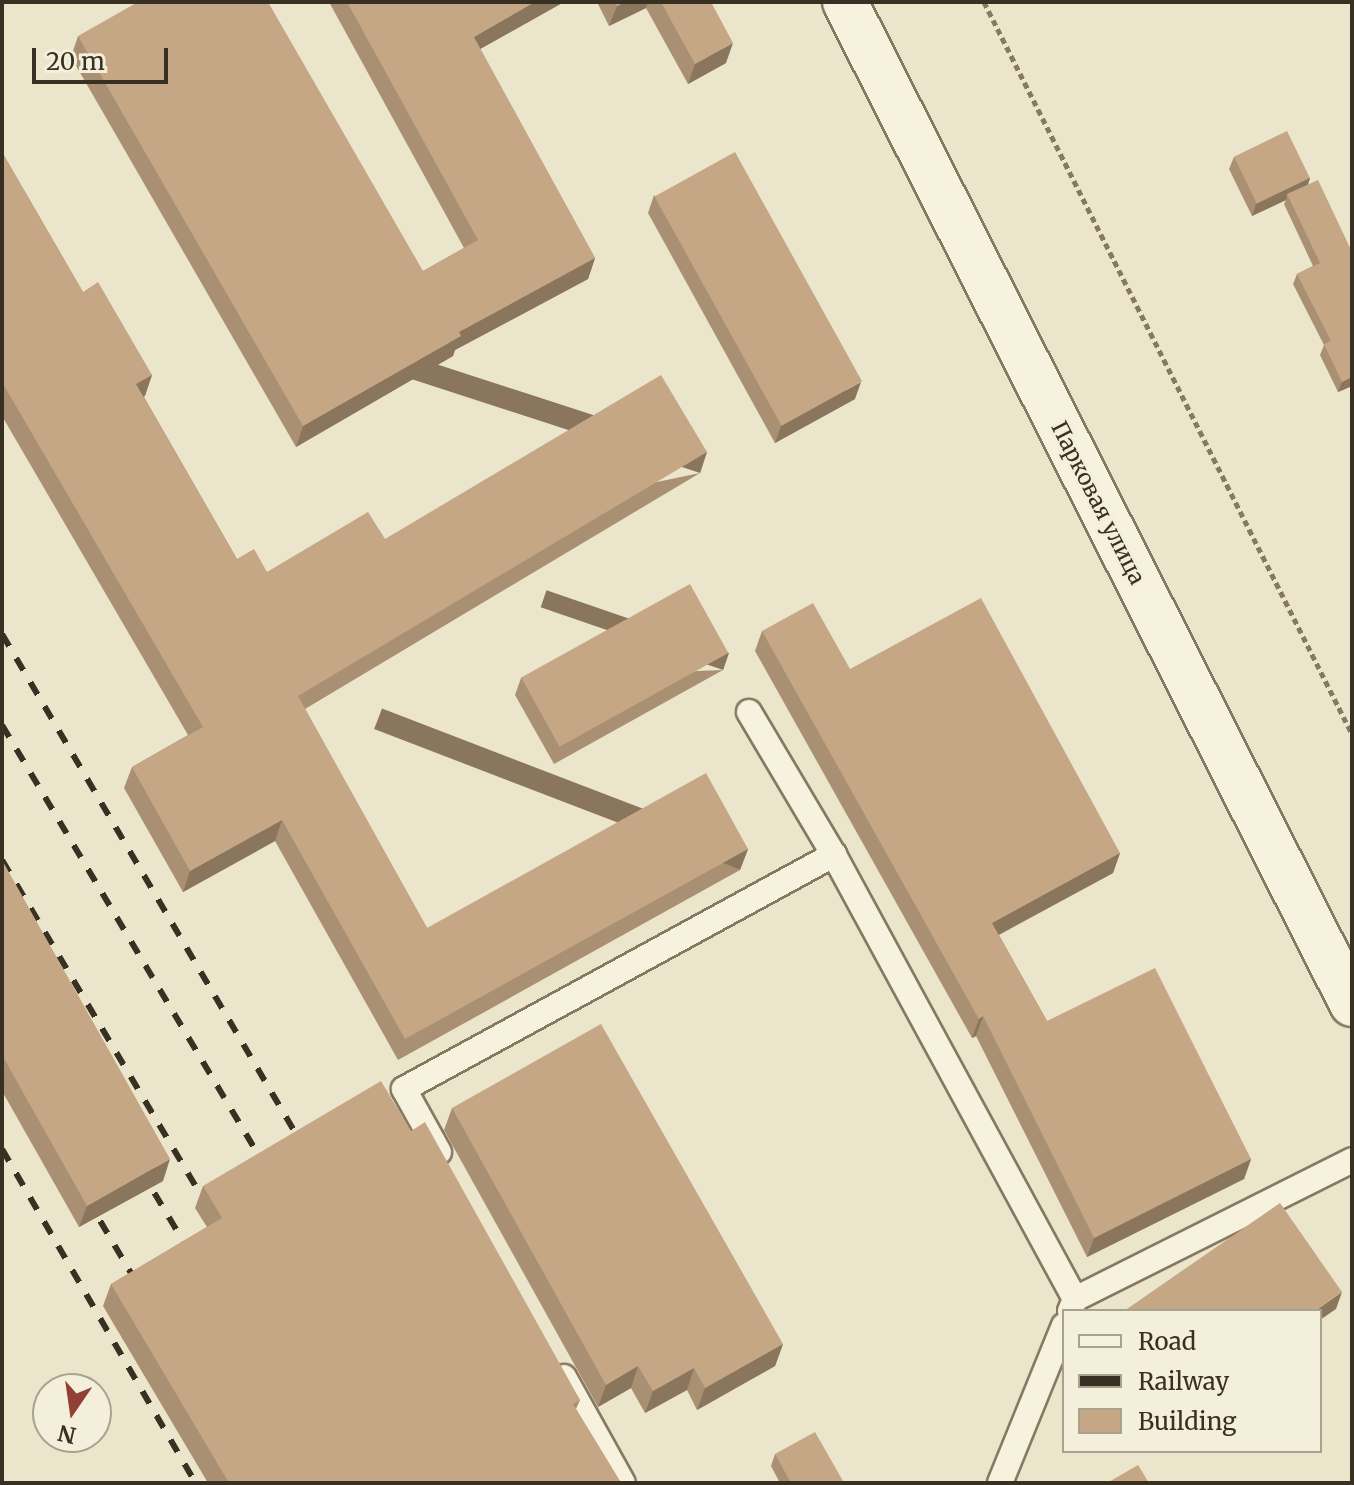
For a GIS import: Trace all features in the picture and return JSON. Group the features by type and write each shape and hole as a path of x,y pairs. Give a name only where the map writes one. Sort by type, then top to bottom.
{"main road":[{"name":"Парковая улица","path":"845,2 1352,1004"}],"lane":[{"path":"749,712 834,855 1072,1305 1352,1160"},
{"path":"449,1170 404,1089 834,855"},
{"path":"1000,1483 1062,1330"},
{"path":"555,1361 623,1483"}],"path":[{"path":"984,2 1352,734"}],"building":[{"path":"138,2 268,2 423,271 478,240 347,2 535,2 474,37 595,258 459,332 461,336 303,426 78,36"},
{"path":"661,2 711,2 733,43 695,64"},
{"path":"1287,131 1310,178 1257,204 1234,157"},
{"path":"2,152 83,292 98,282 152,375 136,384 237,559 254,549 267,572 368,512 385,539 661,375 707,452 298,696 427,928 706,773 748,849 405,1039 282,820 190,871 132,767 203,727 2,382"},
{"path":"735,152 862,381 782,426 655,197"},
{"path":"1318,180 1352,252 1352,377 1342,382 1324,344 1331,341 1297,274 1320,263 1287,194"},
{"path":"690,584 728,653 559,747 521,678"},
{"path":"981,598 1120,853 992,923 1047,1021 1155,968 1251,1159 1094,1238 983,1016 979,1019 762,631 813,603 850,669"},
{"path":"2,860 170,1159 87,1206 2,1055"},
{"path":"601,1024 783,1344 705,1388 694,1368 653,1391 638,1366 606,1385 452,1108"},
{"path":"381,1081 411,1131 425,1122 580,1400 573,1404 621,1483 229,1483 111,1284 222,1218 203,1186"},
{"path":"1280,1203 1342,1292 1318,1309 1127,1309"},
{"path":"815,1432 843,1481 840,1483 791,1483 775,1454"},
{"path":"1138,1465 1149,1483 1107,1483"}],"railway":[{"path":"2,634 306,1151"},
{"path":"2,725 268,1171"},
{"path":"2,860 211,1212"},
{"path":"2,1149 196,1483"},
{"path":"140,1169 195,1261"},
{"path":"86,1197 141,1290"}]}
